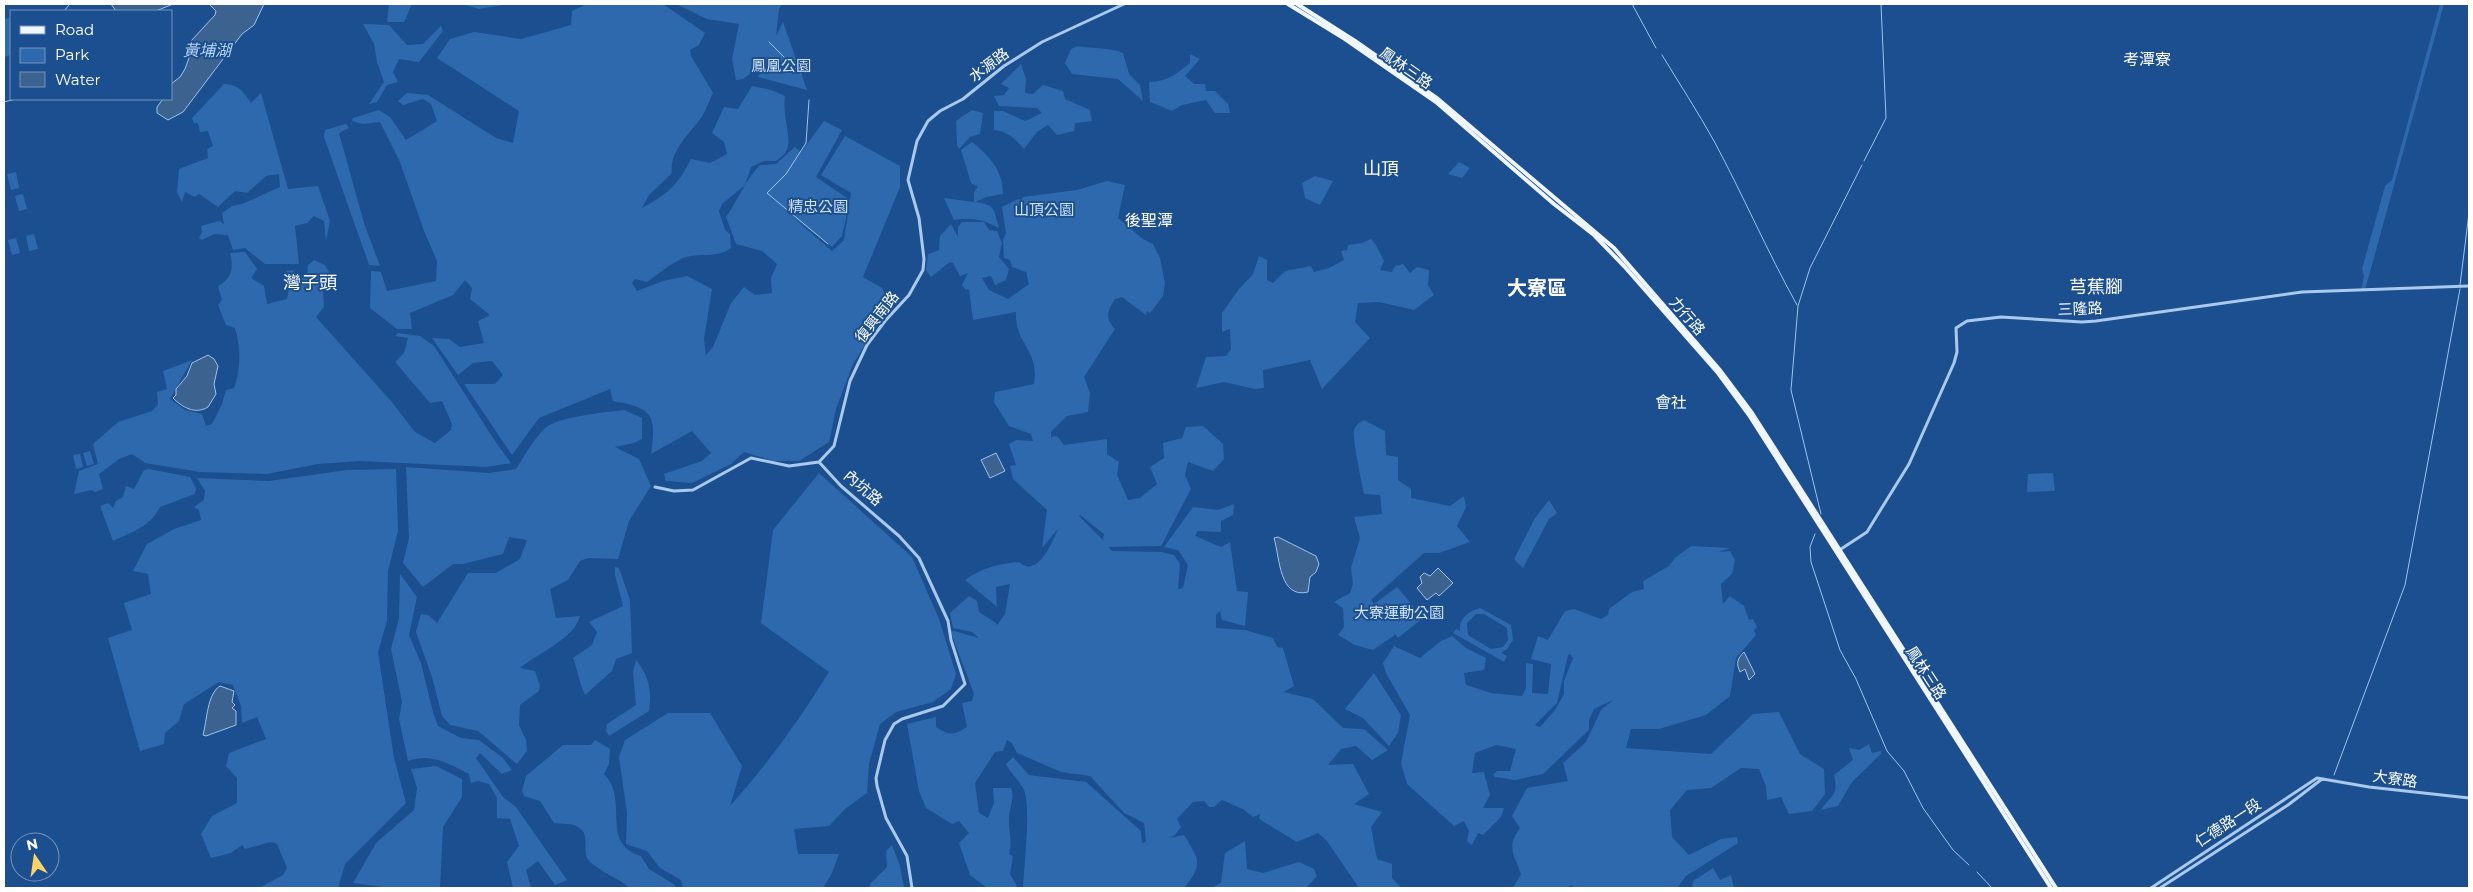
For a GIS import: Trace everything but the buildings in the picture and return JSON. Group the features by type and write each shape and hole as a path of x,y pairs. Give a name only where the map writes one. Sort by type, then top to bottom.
{"main road":[{"name":"鳳林三路","path":"1288,4 1345,39 1436,102 1505,160"},
{"name":"鳳林三路","path":"1297,4 1355,41 1438,99 1505,160"},
{"name":"力行路","path":"1505,160 1608,249 1718,373 1816,518"},
{"name":"鳳林三路","path":"1816,518 2021,838"},
{"path":"2021,838 2051,888"},
{"path":"2021,838 2056,888"}],"street":[{"name":"水源路","path":"908,180 917,141 931,117 963,99 1004,66 1042,42 1124,4"},
{"name":"復興南路","path":"819,462 834,446 850,381 867,345 884,321 909,295 923,270 924,259 919,218 908,180"},
{"name":"三隆路","path":"1837,552 1868,532 1909,464 1954,363 1957,352 1956,328 1961,323 2001,317 2082,322 2302,292 2469,286"},
{"path":"655,487 674,491 693,490 751,458 789,466 819,462"},
{"name":"內坑路","path":"819,462 841,486 894,530 919,558 948,621 951,640 965,684 943,706 902,719 894,724 885,740 876,778 876,786 886,818 906,856 912,888"},
{"name":"大寮路","path":"2317,778 2388,789 2469,798"},
{"name":"仁德路一段","path":"2151,888 2317,778"},
{"name":"仁德路一段","path":"2160,888 2323,779"}],"green space":[{"path":"389,4 412,4 404,22 387,22"},
{"path":"462,4 509,4 479,9"},
{"name":"精忠公園","path":"587,4 663,4 705,33 699,45 690,50 691,56 713,93 703,115 677,151 672,165 672,173 649,195 642,208 666,193 677,182 691,159 710,163 727,154 724,142 712,133 724,107 738,109 752,86 771,90 785,96 788,145 785,153 776,161 764,161 751,167 745,185 722,204 719,211 725,230 730,234 731,248 720,253 683,258 647,282 635,279 632,283 637,291 663,281 687,276 712,289 704,339 706,355 713,347 731,303 744,287 755,295 772,293 771,278 777,264 762,251 736,244 726,217 750,177 760,165 776,164 795,147 801,152 824,121 842,130 816,177 850,200 851,193 821,175 845,136 900,166 900,187 863,277 882,288 890,304 853,364 836,409 829,442 799,461 774,461 744,452 731,464 692,483 666,481 664,474 702,461 711,453 692,431 651,454 653,430 649,415 644,410 613,401 610,389 539,418 512,455 464,384 495,384 503,375 492,361 473,363 458,375 432,338 449,339 460,347 484,343 478,321 490,315 470,299 472,288 465,280 453,295 410,313 412,329 397,329 370,308 371,271 381,272 387,291 436,281 437,261 424,231 400,162 380,122 363,124 352,121 353,118 379,110 390,117 406,140 437,121 431,104 423,99 403,105 398,101 407,93 428,95 496,138 513,143 519,111 437,58 450,39 474,32 521,39 571,25 572,11","holes":["850,201 844,240 832,251 790,215 832,247 842,236"]},
{"name":"鳳凰公園","path":"676,4 782,4 779,9 776,36 783,22 807,90 758,77 764,63 743,79 736,80 732,59 739,24 707,19"},
{"path":"2440,4 2444,4 2365,290 2361,290 2364,276 2362,269 2385,186 2392,180"},
{"path":"9,18 10,24 10,55 4,57 4,19"},
{"path":"363,24 389,25 407,45 423,44 441,26 443,31 419,62 399,59 393,72 398,82 387,85 377,102 369,104 384,82 377,62 374,44"},
{"path":"1078,46 1123,53 1129,74 1140,85 1143,101 1118,79 1072,74 1065,63 1071,49"},
{"path":"1190,54 1200,59 1185,76 1194,84 1205,84 1206,91 1215,91 1228,104 1230,113 1215,113 1206,100 1182,105 1172,111 1150,102 1149,82 1166,79 1175,74 1190,63"},
{"path":"1021,64 1026,79 1025,93 1033,94 1043,85 1063,91 1065,99 1090,110 1092,121 1075,123 1074,131 1057,135 1048,125 1037,132 1024,149 1007,134 994,130 994,111 1003,111 1025,121 1042,113 1037,108 999,106 994,96 1004,95 1009,88 1001,84"},
{"path":"224,84 240,89 251,103 261,93 288,189 318,186 330,221 326,241 324,221 314,216 307,223 295,226 299,264 265,264 245,248 233,250 228,235 214,234 202,240 199,238 202,232 201,226 219,221 224,224 222,213 232,206 242,204 280,187 279,174 266,176 247,193 235,191 218,207 199,194 195,197 185,192 182,202 177,192 179,169 208,158 207,149 213,146 208,131 200,132 198,123 194,123 192,118"},
{"path":"972,110 983,113 980,134 970,137 959,149 957,145 956,121"},
{"path":"346,124 349,128 339,133 364,223 380,266 369,265 324,137 325,130"},
{"path":"972,142 990,159 1001,178 1003,194 986,197 975,202 990,206 993,209 999,228 977,220 954,220 944,198 974,202 974,192 978,187 971,183 961,150"},
{"path":"1459,162 1470,168 1462,178 1448,174"},
{"path":"16,172 19,188 11,190 7,174"},
{"path":"1315,176 1333,181 1320,205 1305,198 1302,183"},
{"name":"山頂公園","path":"1107,181 1125,185 1118,218 1143,239 1153,244 1160,258 1165,283 1163,296 1150,313 1147,311 1146,315 1122,297 1115,299 1110,307 1108,317 1115,329 1084,377 1090,393 1088,412 1067,416 1051,432 1051,437 1057,436 1064,445 1107,439 1107,454 1119,462 1117,475 1128,500 1140,498 1157,484 1150,467 1164,458 1163,443 1182,438 1186,427 1203,426 1223,444 1224,459 1213,471 1188,462 1185,475 1191,489 1161,546 1108,547 1112,551 1161,552 1174,555 1180,564 1178,589 1183,588 1188,565 1178,550 1164,547 1193,507 1218,510 1234,504 1233,515 1221,521 1221,532 1198,531 1195,536 1221,547 1230,542 1237,591 1248,592 1245,626 1222,620 1220,611 1216,615 1216,628 1245,630 1273,638 1277,647 1283,648 1294,686 1284,692 1313,699 1343,728 1364,729 1388,750 1372,760 1356,746 1341,749 1328,765 1353,764 1369,794 1354,804 1382,812 1371,827 1377,859 1392,864 1392,878 1401,888 1359,888 1327,841 1318,833 1297,842 1259,819 1260,814 1253,817 1243,809 1222,800 1214,807 1209,807 1204,801 1193,802 1177,819 1181,827 1175,835 1169,838 1184,835 1197,862 1197,868 1184,888 1023,888 1027,809 1024,790 1006,764 1013,757 1029,775 1086,782 1141,831 1142,843 1146,842 1144,823 1124,813 1090,776 1061,772 1017,753 1012,743 1007,740 1003,751 995,752 975,783 979,813 988,818 994,803 993,788 1011,788 1013,795 1009,816 1011,844 1009,854 1013,856 1010,874 1017,886 1015,888 987,888 970,875 959,843 969,833 959,821 952,824 926,808 919,791 907,724 936,717 936,727 944,732 955,733 967,727 962,703 972,701 974,694 950,630 979,638 972,632 953,628 950,613 969,596 977,601 979,612 997,625 1005,614 1010,584 996,587 997,607 965,580 978,572 998,565 1019,562 1026,566 1032,566 1048,550 1058,529 1042,548 1047,510 1013,479 1010,466 1016,465 1009,444 1016,440 1033,441 1031,434 1009,426 994,402 995,392 1034,384 1035,372 1033,363 1016,323 1016,312 973,320 969,289 966,290 962,285 968,273 960,276 953,263 950,262 931,277 926,270 928,254 939,250 940,236 951,224 958,237 958,227 962,222 984,222 989,230 997,231 1002,243 999,257 1009,269 1006,280 995,285 991,276 982,278 989,290 1008,299 1029,284 1026,272 1012,267 1010,260 1004,258 1003,240 1006,233 1002,207 1018,199 1021,200 1023,197 1077,190","holes":["1080,515 1104,534 1103,540 1079,516"]},
{"path":"23,194 27,209 19,211 15,196"},
{"path":"34,234 38,249 29,251 26,236"},
{"path":"16,238 20,253 12,255 8,240"},
{"path":"1371,239 1384,261 1380,270 1392,272 1395,266 1403,264 1410,273 1417,267 1429,270 1428,285 1434,295 1414,310 1379,302 1358,303 1355,322 1370,338 1322,389 1310,360 1263,370 1264,388 1255,389 1224,382 1196,388 1206,357 1226,356 1231,349 1230,329 1222,332 1222,313 1239,289 1253,274 1259,256 1267,260 1267,280 1273,283 1285,271 1311,266 1314,272 1329,268 1344,260 1341,251 1347,250 1348,245 1362,243"},
{"path":"245,252 257,269 251,278 264,286 267,304 287,299 291,276 286,271 293,270 296,278 301,278 307,274 308,265 314,260 325,265 333,279 323,292 324,307 316,317 391,401 415,432 435,443 451,430 452,424 442,401 430,403 395,362 404,353 408,338 395,336 398,333 420,336 434,346 511,463 486,467 360,461 318,464 267,474 200,472 145,463 132,454 119,459 99,474 103,489 95,492 92,490 74,494 79,471 98,464 93,444 118,422 152,411 158,404 157,392 167,389 163,371 192,360 170,399 185,410 202,414 206,426 212,424 222,404 226,390 234,388 239,358 235,328 226,325 218,305 222,300 218,286 226,280 231,272 230,253"},
{"path":"624,410 642,418 642,439 634,443 615,447 639,459 651,486 629,521 618,559 588,558 580,561 568,580 550,589 556,618 580,616 577,624 563,638 520,668 535,671 540,685 539,691 520,705 519,725 526,740 527,751 517,764 478,731 450,725 442,716 432,677 416,632 421,614 428,615 437,623 468,573 496,573 520,559 527,540 509,537 503,554 463,564 453,564 423,587 403,563 409,538 406,467 489,473 516,469 529,448 545,428 551,424 583,416"},
{"name":"大寮運動公園","path":"1364,420 1385,431 1386,455 1398,457 1398,480 1411,489 1411,498 1450,506 1464,496 1466,507 1457,526 1470,542 1439,553 1424,553 1371,600 1374,604 1397,587 1423,618 1398,638 1392,630 1395,635 1373,650 1355,645 1338,635 1344,627 1343,608 1334,602 1350,593 1353,584 1351,568 1360,538 1354,517 1382,514 1380,495 1364,494 1359,472 1354,431 1356,426"},
{"path":"90,451 94,464 87,466 83,453"},
{"path":"80,454 83,467 76,469 73,455"},
{"path":"149,469 190,477 196,488 195,494 160,507 146,524 134,532 113,541 100,506 108,503 113,508 116,501 123,497 126,486 134,489 144,470"},
{"path":"396,469 398,531 388,571 387,621 378,652 394,758 406,803 345,864 338,888 259,888 283,875 287,868 277,844 271,842 245,849 242,845 231,853 211,858 201,834 212,816 237,803 237,778 226,766 229,753 266,739 257,717 242,723 241,706 233,685 219,682 184,704 179,721 165,733 164,744 140,751 108,638 132,630 124,603 151,594 148,574 133,571 147,544 174,529 201,520 199,510 194,507 204,500 205,491 197,478 269,481 347,470"},
{"path":"819,473 912,557 939,619 956,674 951,689 933,702 896,712 880,724 869,764 867,793 845,809 829,826 794,829 798,854 839,854 831,875 823,888 683,888 681,880 660,868 647,851 626,844 627,813 619,757 625,740 668,713 710,713 742,766 730,806 770,758 795,724 829,672 761,623 773,530"},
{"path":"2053,473 2055,491 2027,492 2028,474"},
{"path":"1549,500 1557,513 1549,519 1523,568 1514,559 1535,518"},
{"path":"1691,546 1730,548 1719,552 1730,551 1735,560 1732,574 1721,584 1723,604 1730,596 1744,606 1749,620 1753,619 1757,627 1754,630 1756,635 1736,658 1730,696 1706,715 1659,729 1631,729 1626,748 1711,754 1753,714 1779,712 1800,754 1824,769 1825,794 1812,811 1789,814 1781,797 1767,800 1766,786 1759,769 1741,768 1711,788 1687,790 1670,810 1672,837 1689,855 1721,839 1737,837 1738,843 1686,876 1677,888 1571,888 1573,885 1565,888 1513,888 1521,874 1512,846 1513,840 1520,828 1512,816 1527,788 1568,781 1563,763 1586,742 1601,710 1613,700 1594,709 1589,720 1589,730 1543,774 1515,780 1495,777 1493,775 1497,771 1510,771 1516,749 1496,745 1475,753 1472,773 1484,772 1490,795 1483,808 1504,808 1501,817 1483,835 1478,833 1472,845 1467,841 1469,831 1464,821 1454,826 1407,784 1401,763 1410,715 1386,673 1383,663 1394,646 1420,658 1441,641 1452,636 1466,648 1486,658 1484,670 1464,673 1466,685 1491,693 1522,696 1526,688 1526,663 1533,664 1532,693 1548,694 1551,664 1531,659 1538,636 1548,640 1565,611 1574,609 1601,619 1608,615 1609,609 1632,592 1644,589 1643,581 1669,566 1675,558","holes":["1570,654 1573,658 1564,681 1564,694 1555,710 1540,727 1535,725 1557,703 1568,655"]},
{"path":"615,567 619,568 630,600 632,653 616,659 612,671 585,695 573,658 592,645 597,632 589,622 623,606 615,575"},
{"path":"400,574 417,597 409,635 421,663 438,726 461,738 479,740 503,758 512,770 502,774 480,753 476,758 503,797 516,807 567,880 555,885 538,861 526,870 531,888 513,888 507,862 519,846 510,819 497,818 497,798 489,784 478,781 471,783 469,774 439,760 424,758 408,761 399,719 402,702 391,649 399,618"},
{"path":"1480,608 1511,625 1513,640 1507,649 1501,653 1507,656 1504,662 1453,633 1456,629 1460,631 1463,619 1468,613","holes":["1476,614 1484,614 1507,628 1508,640 1503,647 1491,649 1468,635 1467,623"]},
{"path":"636,660 649,684 649,711 609,736 606,731 607,724 636,705 633,672"},
{"path":"1374,673 1401,715 1398,733 1389,746 1363,718 1345,709"},
{"path":"595,740 610,749 609,764 604,774 611,784 615,796 618,831 621,841 628,850 641,856 649,869 675,885 676,888 630,888 590,862 586,854 582,830 573,825 554,823 540,801 524,796 522,791 526,776 563,745 591,745"},
{"path":"1869,744 1872,753 1881,751 1881,754 1852,782 1838,806 1821,810 1835,792 1834,775 1853,760 1849,748 1859,750"},
{"path":"436,766 462,779 462,797 443,827 440,888 390,888 353,883 376,843 414,810 417,788 411,769"},
{"path":"1245,841 1247,869 1263,873 1299,862 1314,869 1317,876 1306,888 1211,888 1221,883 1225,853"},
{"path":"892,845 900,866 904,888 869,888 870,884 887,867 886,851"},
{"path":"1713,868 1720,880 1731,875 1734,888 1692,888 1693,881"}],"water":[{"name":"黃埔湖","path":"111,4 173,4 158,10 115,10"},
{"name":"黃埔湖","path":"209,4 264,4 254,25 242,34 183,112 168,120 157,113 157,107 162,100 172,100 172,83 180,77 185,69 190,55 191,41 215,15 216,11"},
{"path":"208,355 214,359 218,366 214,384 216,394 208,407 198,410 189,409 173,398 176,395 176,389 187,376 192,363"},
{"path":"996,453 1005,471 990,478 981,460"},
{"path":"1278,537 1316,556 1319,564 1316,572 1310,577 1308,592 1298,593 1286,583 1282,575 1274,538"},
{"path":"1438,568 1453,583 1439,596 1436,593 1427,600 1417,588 1422,583 1420,577 1424,573 1430,576"},
{"path":"1744,652 1755,674 1749,680 1745,669 1740,672 1738,666 1738,661"},
{"path":"220,686 234,691 232,702 235,705 232,708 236,711 236,725 206,736 203,735 208,708 212,695"}],"waterway":[{"path":"65,10 70,4"},
{"path":"1632,4 1656,48"},
{"path":"1864,161 1886,118 1881,4"},
{"path":"769,42 801,74"},
{"path":"1662,55 1714,141 1797,305"},
{"path":"4,102 12,100"},
{"path":"809,100 806,143 786,174 767,193 828,244"},
{"path":"1821,514 1791,390 1798,306 1810,268 1862,165"},
{"path":"2460,285 2469,213"},
{"path":"2334,775 2405,585 2460,289"},
{"path":"1815,534 1810,547 1811,562 1840,650 1856,679 1887,751 1904,771 1923,808 1953,850 1969,865"},
{"path":"1977,872 1992,888"}],"district":[{"name":"考潭寮","path":"2147,59"},
{"name":"山頂","path":"1381,169"},
{"name":"後聖潭","path":"1149,220"},
{"name":"灣子頭","path":"310,283"},
{"name":"芎蕉腳","path":"2096,287"},
{"name":"大寮區","path":"1537,288"},
{"name":"會社","path":"1671,402"}]}
